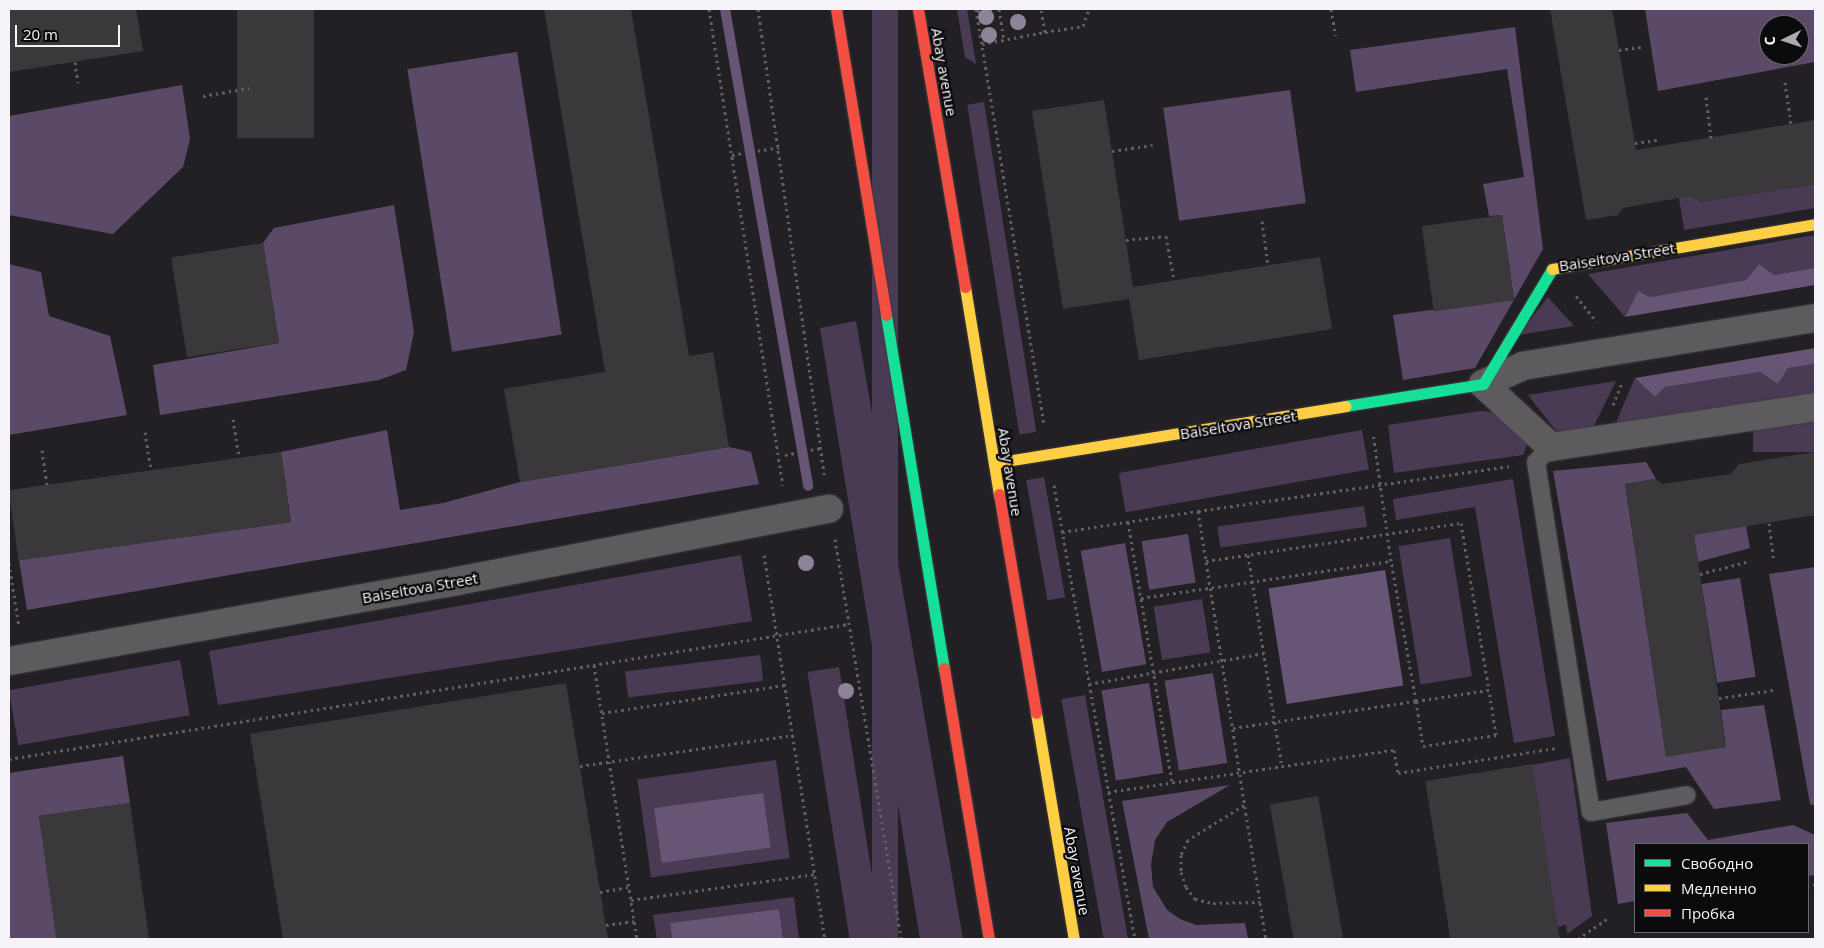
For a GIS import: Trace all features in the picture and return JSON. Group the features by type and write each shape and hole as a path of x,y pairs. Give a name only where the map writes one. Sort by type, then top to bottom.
{"main road":[{"path":"836,9 989,939"},
{"name":"Abay avenue","path":"918,9 1074,939"},
{"name":"Baiseitova Street","path":"994,463 1049,456 1483,384 1553,267 1815,224"}],"street":[{"name":"Baiseitova Street","path":"1483,384 1524,366 1815,318"},
{"path":"1483,384 1544,454 1815,407"},
{"name":"Baiseitova Street","path":"17,659 457,581 829,509"}],"lane":[{"path":"1544,454 1580,744 1592,812 1687,796"}],"path":[{"path":"709,9 777,456"},
{"path":"758,9 781,147 829,509 901,939"},
{"path":"992,9 976,10 1062,532 1135,939"},
{"path":"999,9 1004,40"},
{"path":"1041,9 1045,32"},
{"path":"982,44 1083,26 1089,9"},
{"path":"1331,9 1336,36"},
{"path":"1619,50 1641,47"},
{"path":"75,62 78,83"},
{"path":"1785,82 1791,124"},
{"path":"203,96 249,88"},
{"path":"1706,97 1711,138"},
{"path":"1635,143 1657,140"},
{"path":"1112,151 1153,145"},
{"path":"732,155 781,147"},
{"path":"1262,221 1268,265"},
{"path":"1126,240 1166,236 1174,280"},
{"path":"1573,293 1628,348 1610,410"},
{"path":"1206,561 1248,555 1388,534 1462,523 1496,735 1423,746 1391,561 1388,534 1368,404"},
{"path":"233,419 239,458"},
{"path":"145,432 150,471"},
{"path":"785,455 821,448"},
{"path":"42,450 47,485"},
{"path":"1062,532 1380,484 1544,454"},
{"path":"1198,511 1266,939"},
{"path":"1128,522 1172,783"},
{"path":"1769,522 1773,558"},
{"path":"764,551 825,939"},
{"path":"1248,555 1282,767"},
{"path":"1141,598 1391,561"},
{"path":"1700,574 1750,561"},
{"path":"9,563 17,659"},
{"path":"9,759 848,624"},
{"path":"1089,684 1264,653"},
{"path":"594,665 637,939"},
{"path":"602,712 785,685"},
{"path":"1233,728 1489,690"},
{"path":"1719,698 1773,690"},
{"path":"580,766 793,735"},
{"path":"1108,792 1394,750 1398,773 1580,744"},
{"path":"1245,805 1188,840 1180,855 1181,872 1186,887 1195,899 1213,903 1260,902"},
{"path":"631,900 815,874"},
{"path":"1814,883 1815,890"},
{"path":"600,892 629,886"},
{"path":"1578,939 1606,919"},
{"path":"606,925 634,921"}],"shaded area":[{"path":"872,9 898,9 898,939 872,939"},
{"path":"957,9 967,9 976,64 965,57"},
{"path":"1645,9 1815,9 1815,62 1809,63 1809,15 1759,15 1759,65 1799,65 1658,91"},
{"path":"1515,27 1543,249 1475,368 1403,380 1393,315 1514,299 1502,215 1489,216 1483,184 1524,177 1507,69 1356,92 1350,50"},
{"path":"517,52 562,334 452,352 407,69"},
{"path":"182,85 190,139 183,167 113,234 9,215 9,116"},
{"path":"1290,90 1306,203 1179,221 1163,108"},
{"path":"984,102 1036,432 1019,435 967,105"},
{"path":"1815,184 1815,208 1684,230 1679,198 1690,196 1701,202"},
{"path":"394,205 414,332 406,370 379,380 160,415 153,365 279,343 263,243 274,228"},
{"path":"1815,235 1815,268 1773,275 1759,264 1746,280 1650,297 1638,291 1625,317 1588,274"},
{"path":"9,264 41,272 49,316 110,336 127,415 9,435"},
{"path":"1759,264 1774,275 1815,268 1815,285 1625,317 1638,291 1650,297 1746,280"},
{"path":"1548,297 1574,326 1518,335"},
{"path":"856,321 963,939 920,939 820,328"},
{"path":"1815,348 1815,364 1788,368 1778,384 1760,372 1665,387 1655,397 1635,378"},
{"path":"1815,364 1815,395 1614,427 1635,378 1655,397 1665,387 1760,372 1778,384 1788,368"},
{"path":"1616,381 1592,430 1560,436 1528,395"},
{"path":"1480,411 1493,412 1530,438 1523,455 1394,473 1388,425"},
{"path":"1753,420 1815,420 1815,452 1753,452"},
{"path":"387,430 400,510 443,503 520,482 729,447 751,452 759,484 27,610 19,560 291,522 281,452"},
{"path":"1362,430 1369,469 1126,512 1119,473"},
{"path":"1646,462 1656,479 1625,484 1666,756 1726,747 1721,710 1764,705 1781,800 1714,809 1686,767 1607,781 1553,471"},
{"path":"1044,477 1065,597 1047,600 1026,480"},
{"path":"1513,479 1555,736 1514,743 1475,507 1396,520 1393,499"},
{"path":"1364,506 1367,527 1220,547 1217,527"},
{"path":"1692,522 1746,526 1750,548 1698,562"},
{"path":"1188,534 1196,582 1149,590 1142,541"},
{"path":"1450,538 1472,676 1421,684 1399,546"},
{"path":"1125,543 1146,664 1102,672 1081,551"},
{"path":"741,555 752,621 218,705 209,651"},
{"path":"1815,567 1815,806 1810,804 1769,574"},
{"path":"1385,570 1403,686 1287,704 1268,588"},
{"path":"1740,578 1756,677 1717,683 1701,584"},
{"path":"1202,599 1210,652 1162,660 1154,607"},
{"path":"760,655 763,681 628,697 625,672"},
{"path":"180,660 190,715 18,745 9,690"},
{"path":"839,667 882,939 850,939 807,672"},
{"path":"1213,673 1227,763 1179,771 1165,681"},
{"path":"1149,683 1163,773 1116,780 1102,691"},
{"path":"1085,695 1128,938 1104,939 1061,699"},
{"path":"123,756 130,803 39,816 58,939 9,939 9,773"},
{"path":"1570,758 1592,916 1567,934 1566,925 1557,927 1532,765"},
{"path":"776,760 790,858 651,878 637,779"},
{"path":"1230,785 1167,822 1155,840 1151,865 1153,887 1167,910 1180,919 1196,925 1245,923 1248,939 1149,939 1122,801"},
{"path":"763,793 771,847 662,863 654,808"},
{"path":"1687,813 1708,840 1793,825 1815,835 1815,875 1809,876 1809,843 1634,843 1634,901 1618,904 1606,823"},
{"path":"794,897 799,939 783,939 779,909 670,923 672,939 657,939 653,915"},
{"path":"779,909 783,939 672,939 670,923"}],"building":[{"path":"9,9 136,9 143,51 9,72"},
{"path":"237,9 314,9 314,138 237,138"},
{"path":"544,9 631,9 689,356 713,352 729,447 520,482 504,389 605,372"},
{"path":"1550,9 1612,9 1636,150 1815,120 1815,184 1701,202 1690,196 1623,208 1618,215 1586,220"},
{"path":"1104,100 1133,287 1320,257 1332,329 1139,360 1129,299 1063,309 1032,111"},
{"path":"1502,215 1514,300 1434,311 1422,226"},
{"path":"263,243 279,343 187,357 171,258"},
{"path":"281,452 291,522 19,561 9,490"},
{"path":"1815,452 1815,515 1694,535 1726,747 1666,757 1625,484 1656,479 1662,484 1731,474 1739,464"},
{"path":"566,683 608,939 283,939 250,734"},
{"path":"1532,764 1560,939 1450,939 1425,781"},
{"path":"1318,796 1343,939 1293,939 1270,805"},
{"path":"130,803 149,939 56,939 39,816"}],"waterway":[{"path":"725,9 808,486"}],"traffic: fast":[{"path":"1345,406 1483,384 1552,269"},
{"path":"886,315 944,668"}],"traffic: slow":[{"path":"1552,269 1815,224"},
{"path":"965,287 999,494"},
{"path":"994,463 1345,406"},
{"path":"1036,713 1074,939"}],"traffic: jam":[{"path":"836,9 886,315"},
{"path":"918,9 965,287"},
{"path":"999,494 1036,713"},
{"path":"944,668 989,939"}]}
